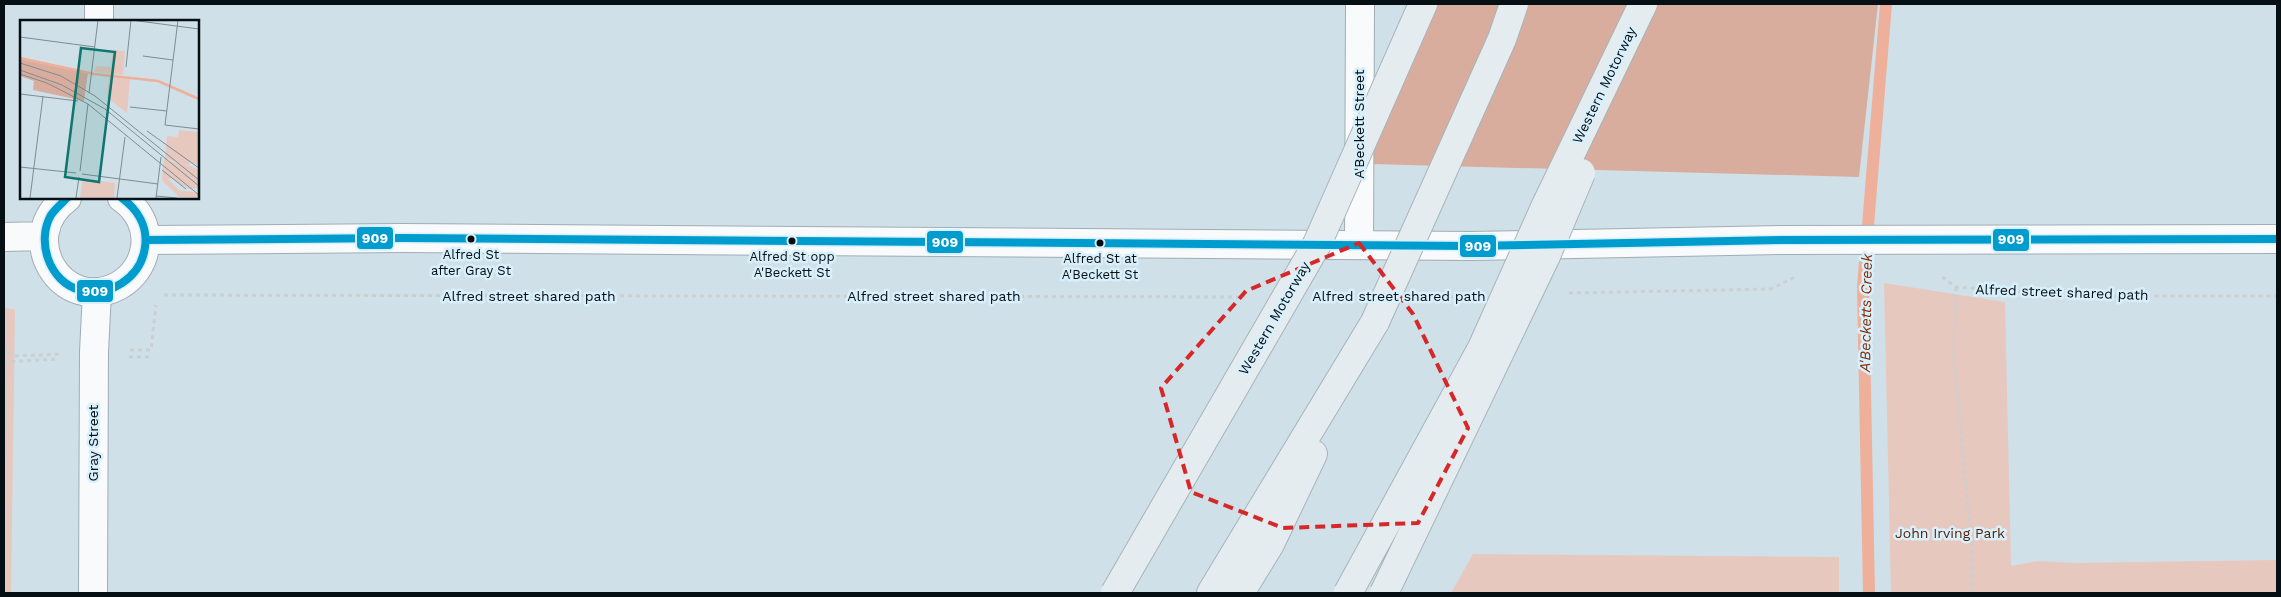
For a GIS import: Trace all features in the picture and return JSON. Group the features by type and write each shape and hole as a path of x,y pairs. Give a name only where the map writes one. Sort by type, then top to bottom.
{"highway":[{"name":"Western Motorway","path":"1115,593 1317,244 1423,4"},
{"path":"1240,593 1270,544 1375,322 1502,39 1514,4"},
{"name":"Western Motorway","path":"1348,593 1482,348 1546,205 1645,4"},
{"path":"1384,593 1546,256 1591,149 1645,4"},
{"path":"1210,593 1375,322"}],"street":[{"path":"99,4 99,20"},
{"name":"A'Beckett Street","path":"1359,245 1360,4"},
{"path":"66,199 54,208 47,221 43,236 47,260 53,271 72,287 97,292 112,289 126,282 144,256 146,240 139,214 123,199"},
{"path":"4,237 43,236"},
{"path":"146,240 413,238 1471,246 1783,240 2277,239"},
{"name":"Gray Street","path":"93,593 94,352 97,292"}],"path":[{"path":"1560,293 1771,289 1802,273"},
{"name":"Alfred street shared path","path":"1940,276 1956,287 2087,296 2277,296"},
{"path":"1956,287 1954,358 1972,552 1971,593"},
{"name":"Alfred street shared path","path":"158,294 1251,297"},
{"name":"Alfred street shared path","path":"1321,297 1351,297"},
{"name":"Alfred street shared path","path":"1420,297 1470,297"},
{"path":"4,337 6,350 14,356 150,350 156,304"},
{"path":"4,360 6,362 4,558"}],"highlighted area":[{"path":"1359,243 1413,314 1468,428 1418,523 1283,528 1191,492 1161,388 1246,291"}],"green space":[{"name":"John Irving Park","path":"1884,283 2005,302 2011,566 2038,561 2073,563 2277,560 2277,593 1891,593"},
{"path":"4,307 15,310 11,593 4,593"},
{"path":"1473,554 1839,557 1839,593 1451,593"}],"shaded area":[{"path":"1412,4 1878,4 1859,177 1371,164"}],"waterway":[{"name":"A'Becketts Creek","path":"1869,593 1863,287 1886,4"}],"transit line":[{"name":"909","path":"66,199 51,215 47,225 45,248 53,270 60,279 69,286 91,292 102,291 122,283 137,268 142,258 146,240 143,226 133,208 123,199"},
{"name":"909","path":"146,240 403,238 1471,246 1783,240 2277,239"}],"place":[{"name":"Alfred St after Gray St","path":"471,239"},
{"name":"Alfred St opp A'Beckett St","path":"792,241"},
{"name":"Alfred St at A'Beckett St","path":"1100,243"}]}
